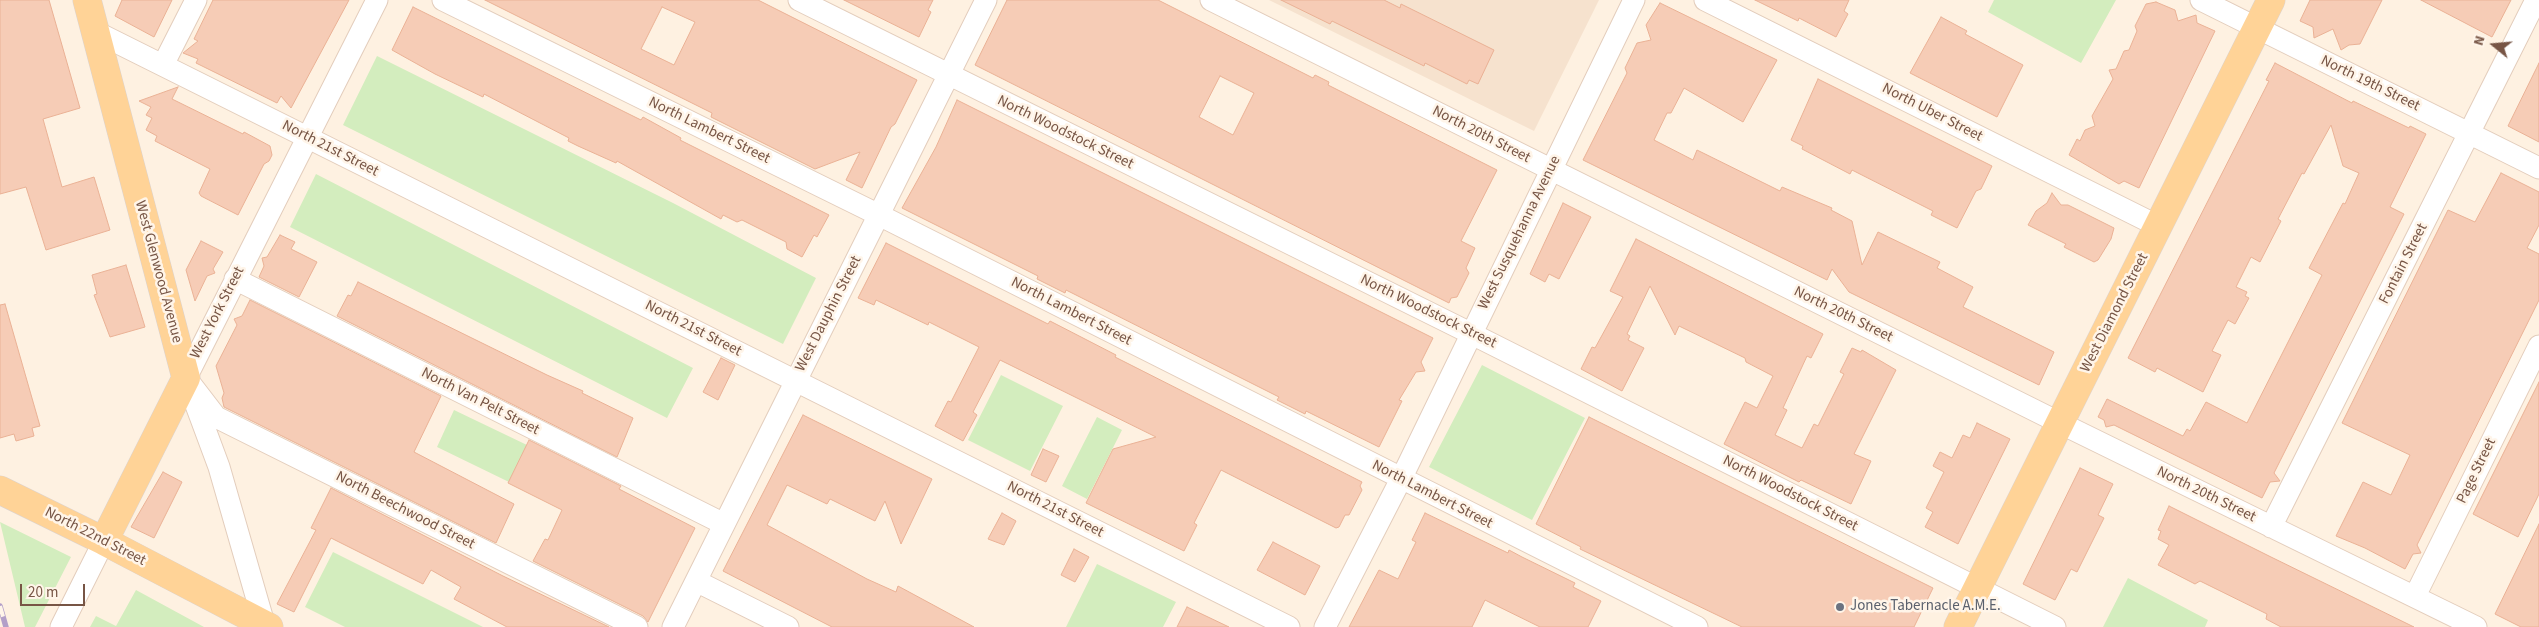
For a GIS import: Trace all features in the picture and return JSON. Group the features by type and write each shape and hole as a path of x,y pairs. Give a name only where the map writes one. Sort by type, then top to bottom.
{"main road":[{"name":"West Glenwood Avenue","path":"87,0 186,378"},
{"name":"West Diamond Street","path":"1958,627 2271,0"},
{"name":"West York Street","path":"104,541 186,378"},
{"name":"North 22nd Street","path":"0,490 104,541 266,626"}],"street":[{"path":"163,65 196,0"},
{"name":"West York Street","path":"186,378 306,137 377,0"},
{"name":"North Lambert Street","path":"443,0 879,215 1698,627"},
{"name":"North Woodstock Street","path":"799,0 1470,333 2055,627"},
{"name":"West Dauphin Street","path":"672,627 986,0"},
{"name":"North 20th Street","path":"1212,0 2060,423 2476,627"},
{"name":"West Susquehanna Avenue","path":"1325,627 1401,479 1470,333 1552,170 1634,0"},
{"name":"North Uber Street","path":"1705,0 2158,226"},
{"name":"North 19th Street","path":"2201,0 2539,168"},
{"name":"Fontain Street","path":"2271,527 2536,0"},
{"name":"North 21st Street","path":"96,32 1289,627"},
{"name":"North Van Pelt Street","path":"235,279 724,524"},
{"name":"Page Street","path":"2415,596 2539,346"},
{"name":"West Glenwood Avenue","path":"186,378 219,467 266,626"},
{"name":"North Beechwood Street","path":"186,378 216,417 638,627"},
{"name":"West York Street","path":"61,627 104,541"},
{"path":"696,581 788,627"}],"shaded area":[{"path":"1269,0 1599,0 1534,131"}],"green space":[{"path":"1994,0 2116,0 2081,63 1988,12"},
{"path":"377,56 673,203 816,278 783,344 343,125"},
{"path":"316,174 693,368 667,418 290,227"},
{"path":"1482,365 1585,418 1532,520 1429,467"},
{"path":"1001,375 1063,406 1030,471 968,440"},
{"path":"454,410 527,445 509,482 437,447"},
{"path":"1097,417 1122,430 1087,499 1062,486"},
{"path":"0,522 71,557 35,627 25,627"},
{"path":"333,552 483,627 345,627 305,607"},
{"path":"1097,564 1176,602 1163,627 1066,627"},
{"path":"2128,578 2208,620 2205,627 2103,627"},
{"path":"136,590 204,627 90,627 96,616 116,626"}],"building":[{"path":"0,0 49,0 80,108 43,119 62,187 94,177 110,230 46,250 26,187 0,194"},
{"path":"122,0 172,0 154,37 115,16"},
{"path":"213,0 349,0 291,108 281,96 277,103 196,63 198,59 183,53 198,41 194,39"},
{"path":"485,0 758,0 917,80 895,124 891,127 862,188 846,180 860,152 815,169 711,117 712,113","holes":["662,7 695,22 674,65 641,49"]},
{"path":"844,0 933,0 928,10 931,12 919,37"},
{"path":"1007,0 1158,0 1313,78 1315,75 1329,82 1328,85 1497,170 1461,241 1475,248 1466,268 1469,273 1457,297 1451,298 1449,303 975,65","holes":["1220,76 1254,93 1233,135 1199,117"]},
{"path":"1281,0 1384,0 1400,8 1401,4 1494,50 1478,84 1469,80 1467,84 1425,63 1424,66 1332,21 1330,24"},
{"path":"1755,0 1849,0 1844,11 1848,14 1836,37 1799,18 1798,21"},
{"path":"2310,0 2382,0 2360,44 2349,45 2341,50 2333,29 2314,38 2313,27 2300,21"},
{"path":"2421,0 2511,0 2492,37"},
{"path":"2156,2 2175,10 2178,21 2196,15 2197,23 2215,31 2139,188 2124,181 2119,184 2069,155 2077,139 2080,141 2085,130 2095,126 2092,116 2113,79 2109,70 2116,69 2124,51 2129,50 2137,31 2135,26 2146,4"},
{"path":"1660,3 1777,60 1743,122 1684,88 1671,113 1667,113 1654,140 1693,160 1697,150 1780,191 1782,187 1832,208 1831,210 1852,221 1862,265 1878,232 1940,262 1937,268 1973,287 1963,307 2054,352 2039,385 1849,292 1832,269 1827,280 1583,160 1627,73 1625,68 1637,43 1651,40 1646,25"},
{"path":"413,7 641,120 643,117 681,138 680,140 829,215 817,237 814,235 802,257 787,249 786,242 742,220 737,222 723,215 721,219 617,161 616,163 578,146 568,141 569,138 484,94 483,97 435,74 392,50"},
{"path":"1941,17 1967,31 1965,34 2023,65 1997,117 1910,73"},
{"path":"2275,63 2352,103 2353,101 2409,128 2410,126 2426,134 2390,207 2404,214 2274,473 2280,481 2270,482 2262,498 2114,425 2106,427 2104,420 2098,417 2107,399 2183,436 2187,429 2190,431 2206,402 2247,423 2322,275 2309,268 2343,203 2345,204 2359,173 2343,166 2331,125 2304,174 2302,173 2278,219 2281,221 2260,262 2251,257 2236,287 2247,292 2245,296 2249,298 2235,324 2228,320 2212,351 2221,355 2203,392 2157,368 2155,372 2128,358 2269,81 2266,80"},
{"path":"2539,63 2539,142 2508,126"},
{"path":"1818,79 1992,166 1981,189 1976,191 1957,228 1931,215 1933,211 1852,170 1850,174 1802,149 1803,146 1791,140"},
{"path":"178,87 172,99 270,146 272,155 269,161 264,164 238,215 201,196 199,193 210,169 155,141 157,136 146,130 152,118 146,115 151,107 139,101"},
{"path":"957,100 1433,338 1421,362 1425,371 1416,372 1399,400 1402,401 1379,447 1306,411 1305,414 1277,400 1279,397 1066,290 1065,293 1037,279 1038,276 902,208 936,147"},
{"path":"2501,173 2539,192 2539,225 2527,248 2539,254 2539,300 2417,545 2421,553 2413,554 2405,569 2365,548 2336,536 2363,482 2391,495 2410,455 2342,423 2448,210 2475,222"},
{"path":"2052,193 2061,205 2068,205 2114,228 2111,239 2098,260 2094,262 2064,247 2066,244 2028,225 2036,211 2047,203"},
{"path":"1563,203 1591,217 1559,279 1549,274 1545,282 1530,274"},
{"path":"280,235 295,242 291,249 317,262 299,297 259,277 264,266 262,258 267,257"},
{"path":"1636,239 1823,334 1811,358 1807,356 1783,408 1787,410 1775,435 1802,448 1814,424 1818,426 1844,374 1840,372 1852,348 1861,352 1862,350 1896,370 1854,454 1871,461 1851,504 1801,480 1799,482 1724,444 1745,402 1757,408 1773,376 1746,362 1745,358 1679,326 1675,335 1650,286 1627,334 1630,336 1628,340 1644,348 1622,391 1581,369 1592,347 1595,348 1623,297 1610,291"},
{"path":"201,241 223,252 213,269 215,273 207,276 195,301 186,270"},
{"path":"886,243 1048,324 1050,321 1116,355 1115,357 1362,482 1360,486 1362,490 1349,515 1345,515 1339,527 1336,528 1221,470 1194,523 1197,525 1184,551 1086,503 1113,449 1156,437 1000,360 973,412 977,415 963,441 935,426 948,401 951,402 979,347 929,322 928,325 876,300 874,305 858,298"},
{"path":"126,265 145,327 110,337 94,295 97,294 92,275"},
{"path":"358,282 583,391 582,393 633,418 617,457 337,316 348,295 351,296"},
{"path":"250,300 441,396 414,452 514,504 496,543 224,407 222,398 224,393 216,366 237,325 234,319 242,316"},
{"path":"5,304 40,426 32,428 34,436 16,441 14,434 0,438 0,305"},
{"path":"721,358 735,365 718,400 703,392"},
{"path":"2539,382 2539,494 2518,537 2473,514"},
{"path":"803,415 932,479 901,544 885,501 875,521 830,499 827,504 787,485 767,525 867,579 896,592 898,586 974,627 832,627 723,571"},
{"path":"1589,417 1933,588 1914,627 1742,627 1580,549 1581,547 1536,524"},
{"path":"1977,423 2010,439 1958,544 1925,527 1933,512 1926,508 1944,472 1933,466 1940,452 1952,458 1963,435 1970,438"},
{"path":"529,440 621,486 619,489 695,528 648,622 643,616 533,561 545,539 548,540 562,510 508,483"},
{"path":"1043,449 1059,456 1046,482 1031,475"},
{"path":"2080,468 2113,484 2098,515 2104,518 2077,572 2071,569 2055,600 2023,584"},
{"path":"163,472 182,482 154,538 131,527"},
{"path":"331,488 503,576 609,627 507,627 454,599 461,587 431,570 423,584 331,538 294,612 277,604 316,530 311,528"},
{"path":"2169,506 2414,627 2281,627 2266,619 2267,614 2200,581 2195,584 2158,565 2169,545 2158,539 2161,531 2158,530"},
{"path":"1002,513 1016,521 1004,545 988,539"},
{"path":"1425,513 1508,553 1509,550 1575,583 1573,587 1601,601 1588,627 1540,627 1485,600 1472,627 1349,627 1379,570 1398,579 1416,542 1412,540"},
{"path":"2539,524 2539,627 2521,627 2495,614"},
{"path":"1273,542 1320,566 1305,595 1257,570"},
{"path":"1074,549 1089,557 1075,582 1061,575"},
{"path":"1187,607 1229,627 1177,627"}],"railway":[{"path":"0,606 6,627"}],"place":[{"name":"Jones Tabernacle A.M.E.","path":"1840,607"}]}
